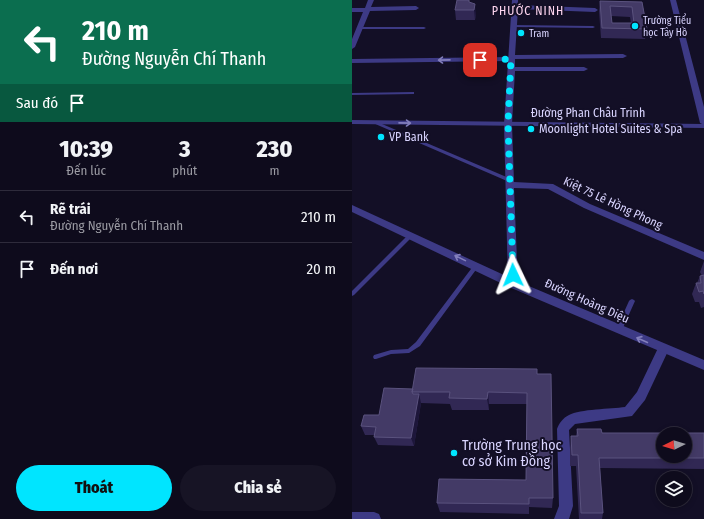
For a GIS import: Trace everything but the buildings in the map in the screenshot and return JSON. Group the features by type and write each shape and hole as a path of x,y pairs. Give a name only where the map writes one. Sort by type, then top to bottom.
{"street":[{"path":"352,47 371,0"},
{"path":"673,0 704,123"},
{"path":"513,284 508,124 510,69 515,4 594,10"},
{"path":"352,10 416,8"},
{"path":"352,61 623,56"},
{"path":"510,69 584,69"},
{"name":"Đường Phan Châu Trinh","path":"352,122 704,126"},
{"name":"Kiệt 75 Lê Hồng Phong","path":"509,183 550,186 587,206 704,256"},
{"name":"Đường Hoàng Diệu","path":"353,209 513,284 663,349 704,365"},
{"path":"561,519 564,515 566,506 563,429 567,423 573,419 628,412 641,396 663,349"},
{"path":"352,518 374,519"}],"lane":[{"path":"513,26 593,27"},
{"path":"360,28 424,28"},
{"path":"352,94 413,93"},
{"path":"374,122 509,183"},
{"path":"352,294 411,235"},
{"path":"376,357 391,352 409,351 418,344 476,266"},
{"path":"619,330 632,300"}],"place":[{"name":"Trường Tiểu học Tây Hồ","path":"635,26"},
{"name":"Tram","path":"521,33"},
{"name":"Moonlight Hotel Suites & Spa","path":"531,129"},
{"name":"VP Bank","path":"381,137"},
{"name":"Trường Trung học cơ sở Kim Đồng","path":"454,453"}],"district":[{"name":"PHƯỚC NINH","path":"528,11"}],"route":[{"path":"480,60 511,59 508,124 513,275"}]}
